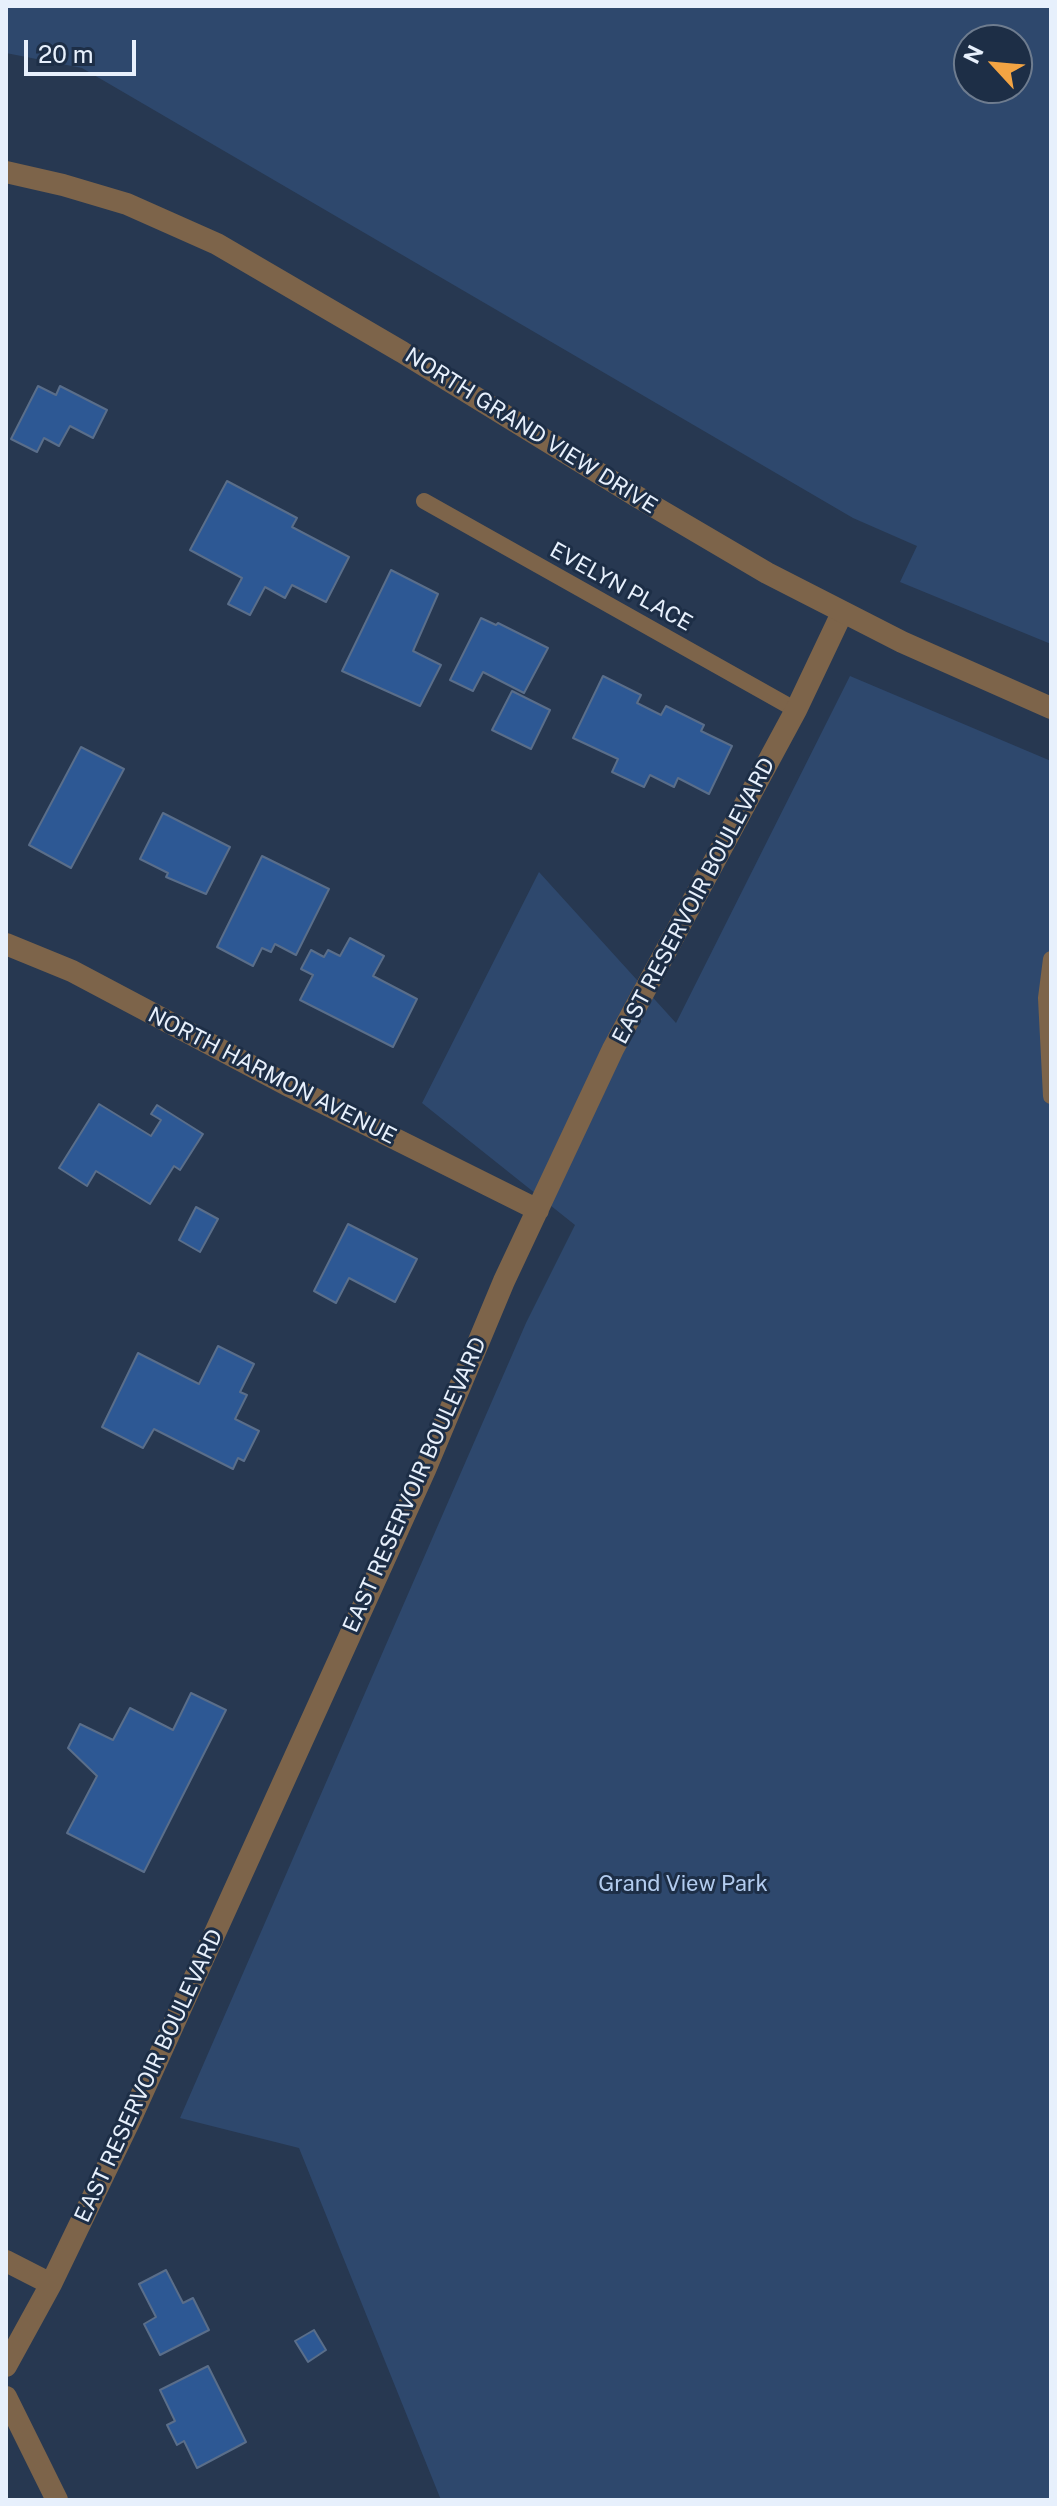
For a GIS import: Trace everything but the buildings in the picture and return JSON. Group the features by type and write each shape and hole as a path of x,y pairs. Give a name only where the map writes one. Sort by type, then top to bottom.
{"street":[{"name":"NORTH GRAND VIEW DRIVE","path":"6,172 127,204 217,244 402,352 636,496 842,613 1051,708"},
{"name":"EAST RESERVOIR BOULEVARD","path":"6,2366 51,2284 131,2118 425,1470 504,1281 613,1049 796,710 842,613"},
{"name":"NORTH HARMON AVENUE","path":"6,944 72,971 291,1087 538,1210"},
{"path":"6,2261 51,2284"},
{"path":"6,2397 57,2500"}],"lane":[{"name":"EVELYN PLACE","path":"424,501 796,710"},
{"path":"1051,959 1046,998 1051,1096"}],"green space":[{"path":"6,6 1051,6 1051,644 900,582 917,546 853,518 82,68 6,53"},
{"name":"Grand View Park","path":"850,676 1051,761 1051,2500 441,2500 299,2148 180,2118 526,1323 575,1225 422,1103 539,872 676,1023"}]}
